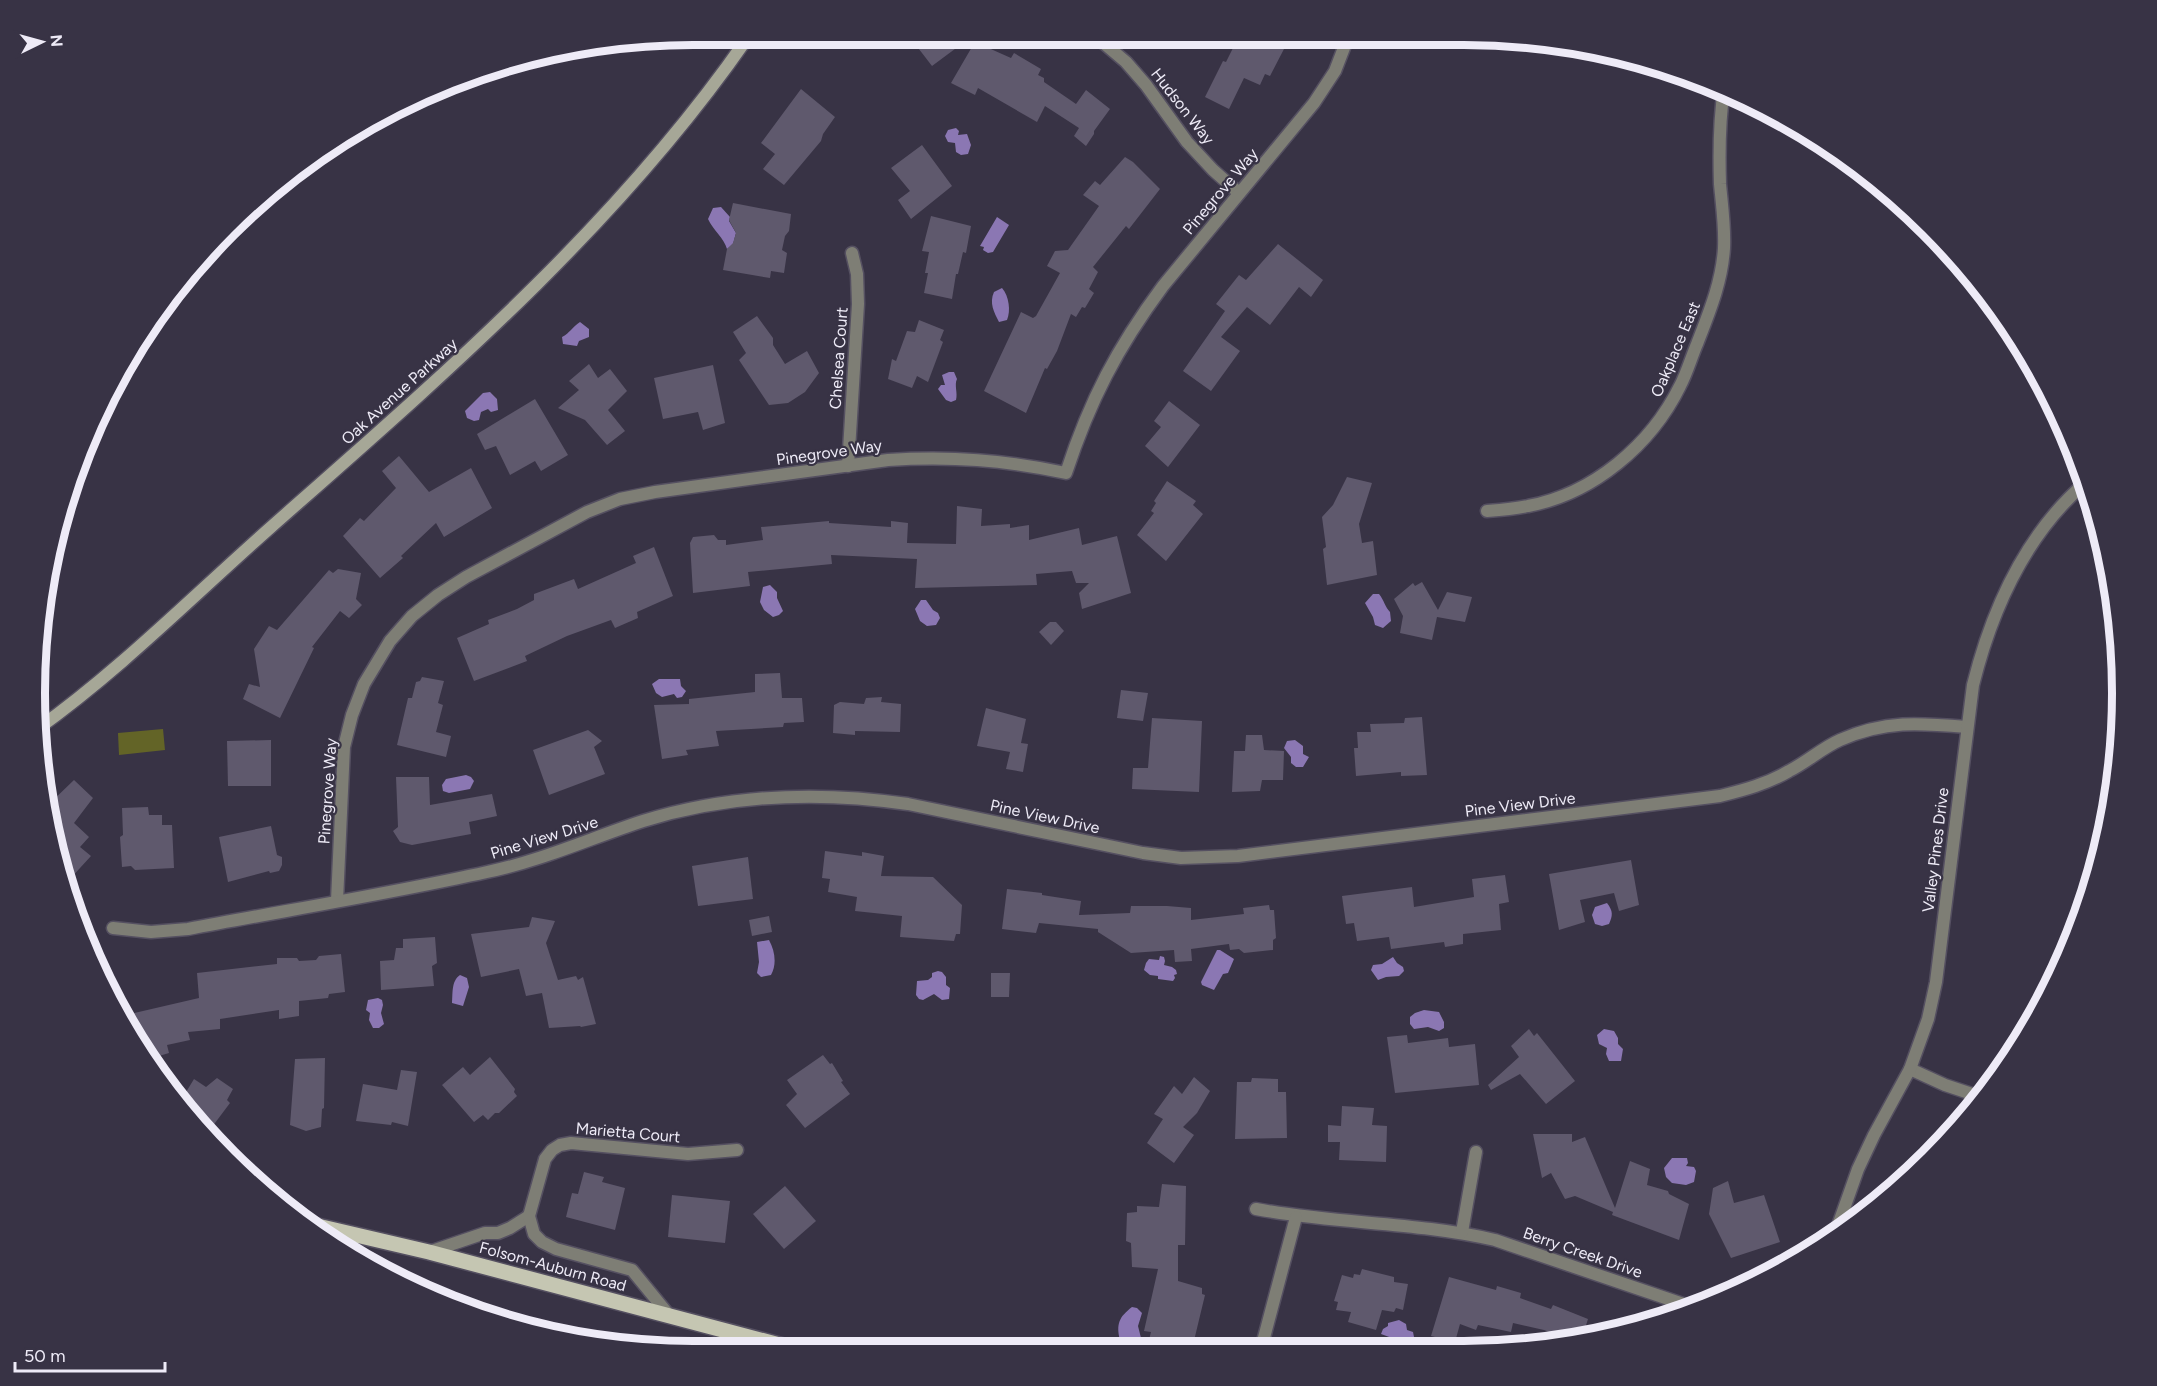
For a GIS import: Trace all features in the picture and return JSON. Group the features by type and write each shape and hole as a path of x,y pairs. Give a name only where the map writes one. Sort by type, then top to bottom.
{"main road":[{"name":"Oak Avenue Parkway","path":"46,722 158,630 477,343 564,255 664,147 717,82 743,45"},
{"name":"Folsom-Auburn Road","path":"328,1228 429,1252 765,1341"}],"street":[{"name":"Hudson Way","path":"1106,45 1126,62 1146,85 1187,141 1213,170 1239,193"},
{"name":"Pinegrove Way","path":"337,901 342,763 352,715 372,669 390,642 412,616 438,595 466,577 587,512 620,499 655,492 924,458 977,459 1065,473 1093,400 1116,356 1163,286 1325,87 1335,71 1345,45"},
{"name":"Oakplace East","path":"1487,511 1529,506 1559,498 1600,477 1625,459 1647,437 1665,413 1680,386 1711,310 1721,270 1724,250 1724,219 1719,149 1723,99"},
{"name":"Chelsea Court","path":"848,466 858,304 857,274 852,253"},
{"name":"Valley Pines Drive","path":"1840,1220 1858,1169 1910,1069 1928,1019 1936,982 1973,685 1982,648 1995,612 2012,577 2055,514 2079,489"},
{"name":"Pine View Drive","path":"113,928 170,932 488,872 537,859 642,822 698,807 755,798 812,795 870,798 1143,853 1181,858 1238,856 1720,796 1757,787 1775,779 1840,740 1876,727 1914,722 1967,727"},
{"path":"1910,1069 1972,1094"},
{"name":"Marietta Court","path":"529,1216 545,1160 552,1150 560,1145 571,1143 688,1154 737,1150"},
{"path":"1462,1232 1476,1152"},
{"name":"Berry Creek Drive","path":"1256,1209 1296,1217 1462,1232 1495,1240 1682,1303"},
{"path":"429,1252 485,1233 498,1233 529,1216 534,1234 542,1242 556,1249 632,1270 668,1314"},
{"path":"1264,1341 1296,1217"}],"shaded area":[{"path":"956,128 959,131 958,135 967,134 971,145 968,154 961,155 956,152 955,143 948,142 945,136 948,130"},
{"path":"721,207 730,217 729,221 736,233 733,244 727,249 708,219 713,208"},
{"path":"997,217 1009,225 993,252 988,253 983,250 984,247 980,246"},
{"path":"1002,288 1008,299 1009,312 1007,320 999,322 992,300 994,292"},
{"path":"580,322 589,329 589,337 579,341 577,346 563,344 562,337"},
{"path":"954,372 957,379 956,400 951,402 946,400 938,389 941,385 945,385 942,375"},
{"path":"490,392 497,399 498,410 491,412 488,409 481,412 479,420 474,421 467,418 465,411 483,393"},
{"path":"770,585 777,592 777,598 783,611 773,617 764,610 760,602 763,587"},
{"path":"1373,594 1379,594 1390,612 1391,621 1383,628 1375,625 1365,603"},
{"path":"921,600 926,600 938,613 940,618 936,625 927,626 920,621 915,609"},
{"path":"659,679 680,679 681,686 686,691 682,697 677,698 674,694 662,697 656,693 652,684"},
{"path":"163,729 165,750 119,755 118,733"},
{"path":"1295,740 1303,746 1303,754 1309,757 1303,767 1296,767 1291,763 1291,757 1284,748 1287,741"},
{"path":"466,775 474,781 470,789 449,793 443,791 442,785 446,779"},
{"path":"1607,903 1612,913 1609,924 1602,926 1595,924 1592,915 1595,907"},
{"path":"769,940 775,962 771,975 761,977 757,973 759,962 757,942"},
{"path":"1217,950 1234,959 1228,973 1223,974 1214,990 1202,985 1201,982"},
{"path":"1160,956 1164,957 1164,965 1176,970 1177,974 1174,975 1173,981 1158,979 1158,976 1150,975 1144,970 1149,959 1159,960"},
{"path":"1393,957 1404,971 1399,976 1378,980 1371,970 1373,965 1382,964"},
{"path":"938,971 946,977 946,985 950,988 949,999 942,1000 934,994 923,1000 919,999 916,995 917,981 928,980 932,977 932,973"},
{"path":"460,975 467,978 469,987 463,1006 452,1003 454,984"},
{"path":"378,998 382,1000 381,1013 384,1024 379,1028 373,1028 369,1020 370,1013 366,1010 368,1000"},
{"path":"1424,1010 1439,1012 1444,1028 1439,1031 1428,1027 1414,1029 1410,1024 1410,1017"},
{"path":"1604,1029 1614,1031 1618,1038 1618,1044 1623,1049 1621,1061 1609,1061 1606,1054 1607,1048 1599,1044 1597,1035"},
{"path":"1672,1158 1687,1158 1686,1166 1694,1167 1696,1171 1694,1182 1686,1185 1672,1183 1666,1177 1664,1168"},
{"path":"1132,1307 1142,1313 1138,1326 1141,1338 1134,1341 1120,1340 1118,1330 1124,1314"},
{"path":"1399,1320 1406,1324 1407,1330 1413,1332 1412,1341 1400,1341 1381,1334 1388,1323"}],"building":[{"path":"916,45 960,45 932,66"},
{"path":"973,45 983,45 1011,58 1014,53 1041,69 1038,75 1044,78 1044,82 1076,104 1086,90 1110,109 1086,146 1074,136 1079,128 1045,106 1037,122 978,88 975,95 951,83"},
{"path":"1234,45 1281,45 1284,49 1270,76 1265,74 1260,85 1244,78 1229,109 1205,97 1223,61 1226,62"},
{"path":"801,89 835,117 821,141 784,185 763,169 775,154 761,143"},
{"path":"922,145 952,186 911,219 898,200 910,191 891,168"},
{"path":"1125,157 1160,189 1129,229 1126,226 1093,267 1098,272 1089,289 1094,293 1076,317 1071,314 1057,351 1047,369 1045,368 1026,413 984,391 1021,312 1033,318 1036,316 1060,273 1047,266 1055,251 1068,250 1099,206 1083,195 1095,181 1100,185"},
{"path":"733,203 791,214 789,231 785,236 782,250 787,253 784,273 771,271 770,278 723,270 727,249 733,243 736,233 729,220"},
{"path":"931,216 971,226 966,253 963,252 958,274 956,274 952,299 924,293 929,252 922,251"},
{"path":"1278,244 1323,280 1311,297 1299,287 1270,325 1247,307 1221,337 1240,351 1211,391 1183,371 1225,311 1216,304 1239,275 1246,280"},
{"path":"757,316 773,338 773,345 785,364 807,351 819,373 805,392 788,403 769,405 739,360 746,353 733,332"},
{"path":"919,320 944,330 940,340 943,342 928,382 917,376 912,388 888,379 892,359 896,361 907,331 915,332"},
{"path":"589,364 598,378 610,369 627,391 608,410 625,431 607,445 585,420 558,408 579,390 569,381"},
{"path":"713,365 725,423 703,430 698,412 663,419 654,378"},
{"path":"535,399 568,455 541,471 535,461 510,475 496,446 485,450 477,434"},
{"path":"1169,401 1200,425 1168,467 1145,446 1161,427 1154,421"},
{"path":"399,456 429,492 471,468 492,508 444,537 436,523 401,556 403,558 380,578 343,536 360,518 364,521 396,488 382,471"},
{"path":"1347,477 1372,483 1359,524 1362,543 1373,541 1377,575 1327,585 1322,517 1333,505"},
{"path":"1167,481 1196,501 1193,505 1203,514 1166,561 1137,535 1154,513 1151,511 1156,503 1154,501"},
{"path":"957,506 982,509 981,526 1010,524 1010,528 1029,525 1029,540 1079,528 1082,545 1117,536 1131,593 1082,609 1079,593 1089,583 1076,583 1072,571 1036,574 1037,585 915,588 917,559 831,555 832,564 748,572 750,586 693,593 690,543 693,537 714,535 718,540 726,540 726,545 763,540 761,527 829,521 829,523 891,527 891,521 908,523 907,543 956,544"},
{"path":"654,547 673,596 637,612 638,618 615,628 611,620 567,636 525,656 527,661 474,681 457,638 489,624 488,620 534,600 534,594 574,579 578,589 636,563 633,556"},
{"path":"338,569 361,573 356,599 362,605 349,618 340,611 312,647 314,648 280,718 243,699 249,684 260,687 254,649 269,626 277,630 329,570 333,573"},
{"path":"1422,582 1438,610 1447,592 1472,597 1465,622 1437,617 1432,640 1400,633 1403,616 1394,599 1413,583 1415,586"},
{"path":"1050,622 1056,622 1064,631 1051,645 1039,632"},
{"path":"780,673 782,698 802,698 804,722 784,723 783,727 716,731 719,746 686,750 688,755 662,759 654,705 689,704 689,699 755,692 755,674"},
{"path":"422,677 444,681 438,703 443,705 436,732 451,736 446,757 397,745 408,698 412,698 416,682"},
{"path":"1121,690 1148,693 1143,721 1117,718"},
{"path":"882,697 881,702 901,704 900,732 855,731 855,735 833,733 834,705 840,702 864,704 866,698"},
{"path":"986,708 1026,719 1021,743 1028,744 1023,772 1006,769 1010,752 977,746"},
{"path":"1422,717 1427,775 1401,776 1401,772 1356,776 1354,748 1358,748 1357,732 1371,732 1370,724 1404,723 1405,718"},
{"path":"1152,718 1202,721 1199,792 1132,789 1133,768 1148,768"},
{"path":"588,730 602,741 594,747 605,774 549,795 533,750"},
{"path":"1246,735 1262,735 1264,750 1284,751 1283,780 1262,780 1260,791 1232,792 1234,751 1245,751"},
{"path":"271,740 271,786 228,786 227,741"},
{"path":"396,777 429,777 430,805 492,794 497,816 469,822 471,834 412,845 400,842 393,831 398,827"},
{"path":"74,780 93,798 74,823 89,837 80,847 91,856 72,877 57,819 54,799"},
{"path":"148,807 149,815 162,815 162,825 172,825 174,868 135,870 131,866 122,867 120,837 123,835 122,808"},
{"path":"271,826 277,855 282,857 279,871 270,873 269,871 228,882 219,837"},
{"path":"825,851 862,856 862,852 884,856 881,876 933,877 962,905 960,934 956,934 954,941 900,937 902,916 855,911 857,897 828,892 830,879 822,878"},
{"path":"748,857 753,899 698,906 692,866"},
{"path":"1631,860 1639,905 1619,911 1614,893 1580,900 1585,922 1559,930 1549,874"},
{"path":"1505,875 1509,902 1499,904 1501,930 1463,934 1463,944 1445,947 1444,942 1391,949 1389,937 1357,941 1354,923 1346,924 1342,896 1412,887 1414,907 1474,897 1472,879"},
{"path":"1007,889 1081,901 1079,915 1130,913 1131,906 1167,906 1191,908 1191,920 1244,914 1243,908 1269,905 1270,910 1274,910 1276,938 1273,940 1273,950 1244,953 1239,949 1230,950 1229,944 1191,949 1192,961 1175,962 1174,950 1131,953 1098,932 1098,929 1039,923 1036,933 1002,929"},
{"path":"769,916 772,932 752,936 749,920"},
{"path":"532,917 555,921 546,943 558,980 576,976 578,980 583,977 596,1024 549,1028 542,993 526,996 519,969 481,977 471,934 529,927"},
{"path":"435,937 437,963 432,966 434,986 381,990 380,961 394,960 396,948 403,948 403,939"},
{"path":"341,954 345,992 329,994 328,998 299,1001 299,1016 279,1019 279,1010 220,1019 220,1029 188,1032 190,1040 167,1045 169,1053 157,1057 130,1014 199,998 197,973 277,964 277,958 297,958 299,961 316,960 319,956"},
{"path":"991,973 1010,973 1009,997 991,997"},
{"path":"1529,1029 1534,1036 1537,1033 1575,1081 1546,1104 1520,1074 1491,1090 1488,1085 1519,1057 1511,1046"},
{"path":"1407,1035 1408,1043 1448,1038 1449,1047 1475,1044 1479,1085 1395,1093 1387,1037"},
{"path":"823,1055 830,1064 832,1063 850,1094 805,1128 786,1105 797,1094 787,1080"},
{"path":"490,1057 515,1089 517,1096 488,1120 483,1115 474,1122 442,1085 463,1067 470,1075"},
{"path":"325,1058 324,1108 322,1109 321,1127 306,1131 290,1125 295,1059"},
{"path":"401,1070 417,1072 408,1126 392,1122 391,1125 356,1121 363,1084 397,1090"},
{"path":"1194,1077 1210,1091 1197,1113 1183,1127 1194,1135 1174,1163 1147,1143 1163,1119 1154,1114 1174,1086 1182,1094"},
{"path":"217,1078 233,1089 227,1100 230,1103 212,1127 185,1094 194,1079 206,1087"},
{"path":"1252,1078 1278,1079 1278,1092 1286,1092 1287,1138 1235,1139 1237,1082 1251,1082"},
{"path":"1342,1106 1374,1108 1372,1125 1387,1126 1386,1162 1339,1160 1340,1142 1328,1142 1328,1125 1341,1126"},
{"path":"1533,1134 1572,1134 1572,1142 1585,1137 1615,1208 1630,1161 1650,1169 1647,1185 1668,1191 1669,1194 1689,1204 1679,1240 1612,1215 1613,1212 1575,1196 1565,1199 1551,1173 1542,1178"},
{"path":"584,1172 604,1177 602,1182 625,1188 615,1230 566,1217 572,1193 578,1194"},
{"path":"1728,1181 1734,1203 1764,1195 1780,1242 1731,1258 1709,1214 1713,1188"},
{"path":"1162,1184 1186,1186 1185,1245 1178,1245 1178,1281 1202,1288 1202,1294 1205,1295 1194,1341 1149,1341 1151,1332 1144,1331 1158,1269 1132,1267 1131,1243 1126,1241 1127,1213 1137,1212 1137,1206 1159,1207"},
{"path":"785,1186 816,1221 784,1249 753,1214"},
{"path":"672,1195 730,1201 725,1243 668,1237"},
{"path":"1362,1269 1394,1277 1394,1282 1408,1284 1403,1310 1396,1308 1394,1312 1382,1310 1376,1330 1348,1322 1351,1312 1336,1310 1338,1302 1334,1301 1342,1275 1353,1278 1354,1274 1360,1275"},
{"path":"1449,1277 1496,1290 1497,1286 1521,1293 1520,1298 1551,1309 1553,1305 1588,1319 1585,1330 1555,1334 1513,1323 1511,1332 1478,1325 1476,1330 1460,1324 1455,1341 1431,1336"}]}
